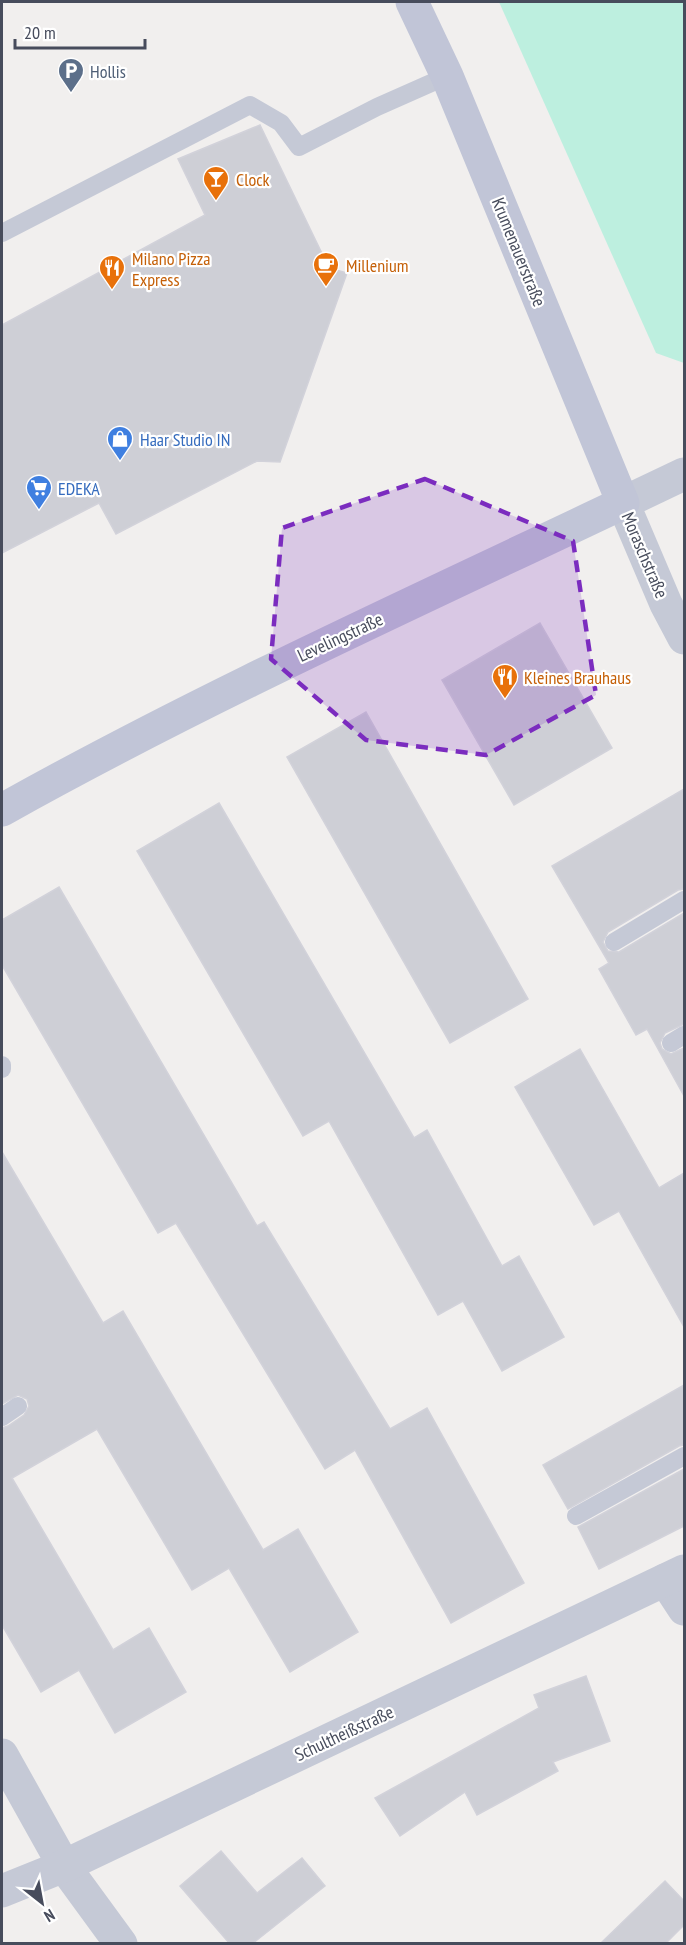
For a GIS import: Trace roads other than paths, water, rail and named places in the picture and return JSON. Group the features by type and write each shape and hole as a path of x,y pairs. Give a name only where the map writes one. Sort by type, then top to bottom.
{"street":[{"name":"Krumenauerstraße","path":"412,2 447,76 623,503"},
{"name":"Levelingstraße","path":"2,810 71,771 289,661 684,474"},
{"name":"Moraschstraße","path":"623,503 666,604 684,638"},
{"path":"675,1575 684,1609"},
{"name":"Schultheißstraße","path":"2,1891 64,1866 675,1575"},
{"path":"2,1755 64,1866 121,1944"}],"lane":[{"path":"2,233 249,105 281,123 299,147 447,76"},
{"path":"614,942 684,900"},
{"path":"2,1417 18,1406"},
{"path":"576,1516 684,1456"}],"place":[{"name":"Hollis","path":"71,94"},
{"name":"Clock","path":"216,202"},
{"name":"Millenium","path":"326,288"},
{"name":"Milano Pizza Express","path":"112,291"},
{"name":"Haar Studio IN","path":"120,462"},
{"name":"EDEKA","path":"39,511"},
{"name":"Kleines Brauhaus","path":"505,700"}]}
